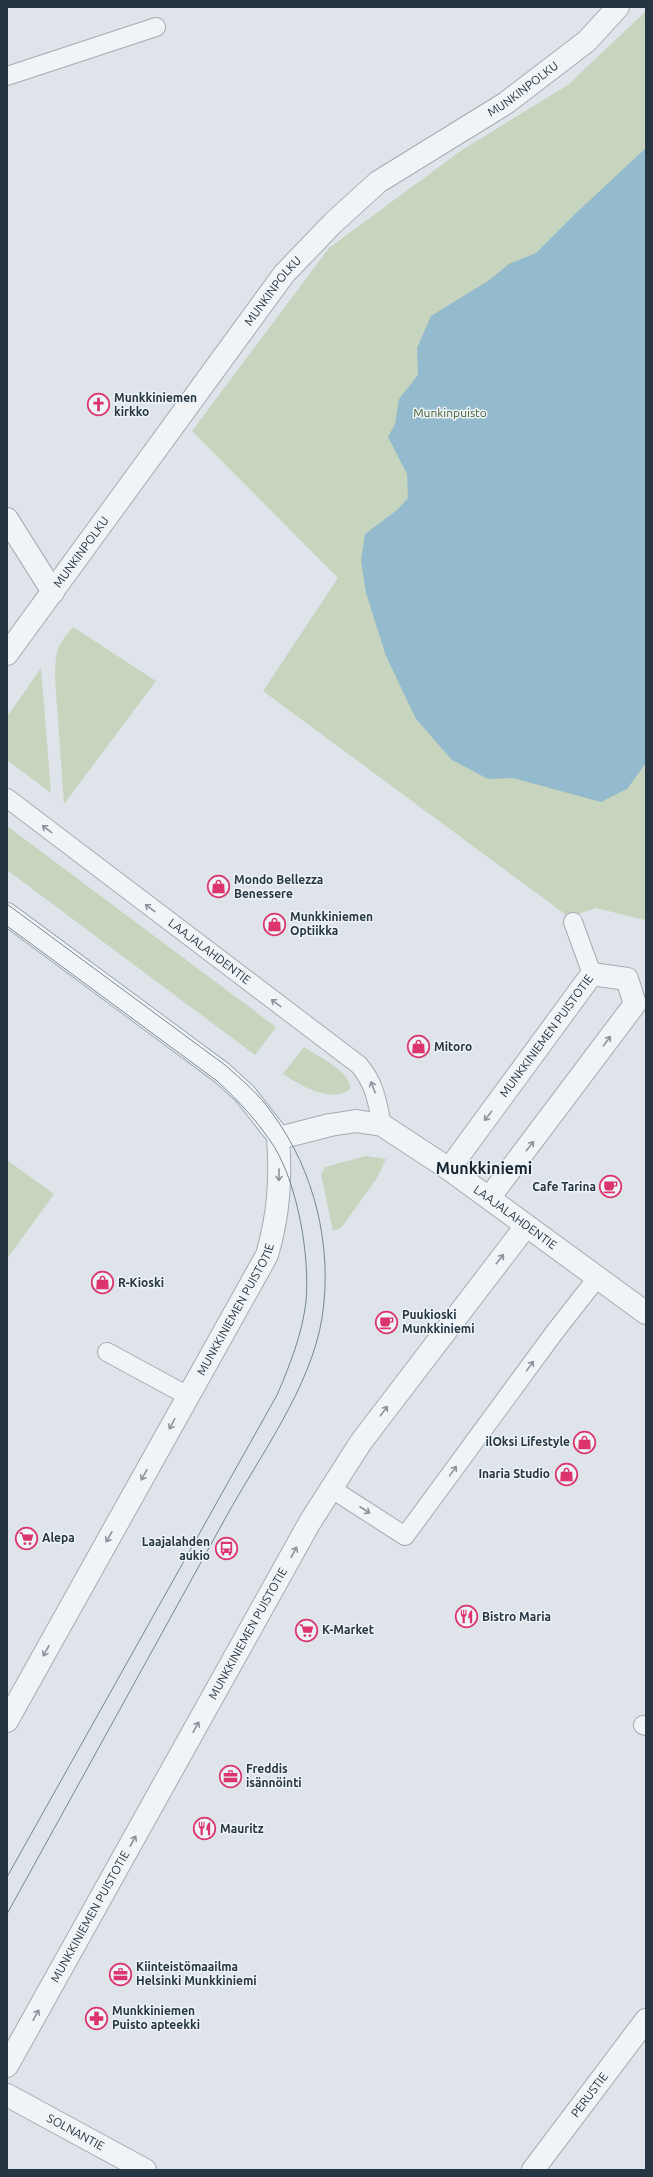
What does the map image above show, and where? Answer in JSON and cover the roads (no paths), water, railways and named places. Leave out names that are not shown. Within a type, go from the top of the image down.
[{"type":"street","name":"MUNKINPOLKU","points":[[7,654],[284,274],[317,240],[378,182],[506,103],[587,41],[618,7]]},
{"type":"street","points":[[7,519],[53,592]]},
{"type":"street","points":[[7,914],[222,1073],[245,1094],[278,1136]]},
{"type":"street","name":"MUNKKINIEMEN PUISTOTIE","points":[[449,1169],[592,974],[627,979],[635,1004],[489,1198]]},
{"type":"street","name":"LAAJALAHDENTIE","points":[[278,1136],[287,1136],[330,1125],[356,1121],[382,1125],[449,1169],[646,1313]]},
{"type":"street","name":"MUNKKINIEMEN PUISTOTIE","points":[[7,1721],[267,1255],[276,1226],[278,1206],[278,1136]]},
{"type":"street","name":"MUNKKINIEMEN PUISTOTIE","points":[[7,2066],[303,1536],[361,1442],[526,1226]]},
{"type":"street","name":"PERUSTIE","points":[[533,2170],[646,2020]]},
{"type":"street","name":"SOLNANTIE","points":[[7,2095],[144,2170]]},
{"type":"lane","points":[[7,76],[156,27]]},
{"type":"lane","name":"LAAJALAHDENTIE","points":[[7,798],[359,1065],[369,1077],[375,1091],[382,1125]]},
{"type":"lane","points":[[573,922],[592,974]]},
{"type":"lane","points":[[332,1490],[405,1536],[597,1278]]},
{"type":"lane","points":[[107,1352],[188,1396]]},
{"type":"water","points":[[646,148],[646,763],[627,789],[601,802],[513,778],[488,779],[452,760],[416,719],[386,656],[366,593],[361,561],[365,534],[397,510],[408,498],[407,474],[388,437],[395,424],[399,399],[418,375],[417,348],[431,316],[488,281],[509,264],[536,253],[575,214]]},
{"type":"tram line","points":[[7,904],[225,1065],[262,1100],[287,1136],[300,1160],[310,1185],[322,1237],[325,1264],[325,1291],[322,1318],[316,1344],[307,1370],[295,1395],[282,1421],[226,1517],[7,1914]]},
{"type":"tram line","points":[[7,926],[217,1081],[241,1104],[275,1148],[290,1182],[301,1222],[307,1284],[306,1302],[298,1338],[291,1361],[277,1395],[7,1877]]},
{"type":"place","name":"Munkkiniemen kirkko","points":[[99,405]]},
{"type":"place","name":"Mondo Bellezza Benessere","points":[[219,887]]},
{"type":"place","name":"Munkkiniemen Optiikka","points":[[274,924]]},
{"type":"place","name":"Mitoro","points":[[419,1047]]},
{"type":"place","name":"Cafe Tarina","points":[[611,1187]]},
{"type":"place","name":"R-Kioski","points":[[103,1283]]},
{"type":"place","name":"Puukioski Munkkiniemi","points":[[386,1322]]},
{"type":"place","name":"ilOksi Lifestyle","points":[[585,1442]]},
{"type":"place","name":"Inaria Studio","points":[[566,1474]]},
{"type":"place","name":"Alepa","points":[[27,1538]]},
{"type":"place","name":"Laajalahden aukio","points":[[226,1549]]},
{"type":"place","name":"Bistro Maria","points":[[467,1617]]},
{"type":"place","name":"K-Market","points":[[306,1630]]},
{"type":"place","name":"Freddis isännöinti","points":[[231,1776]]},
{"type":"place","name":"Mauritz","points":[[204,1829]]},
{"type":"place","name":"Kiinteistömaailma Helsinki Munkkiniemi","points":[[121,1974]]},
{"type":"place","name":"Munkkiniemen Puisto apteekki","points":[[96,2018]]},
{"type":"district","name":"Munkkiniemi","points":[[484,1168]]},
{"type":"park label","name":"Munkinpuisto","points":[[450,413]]}]
